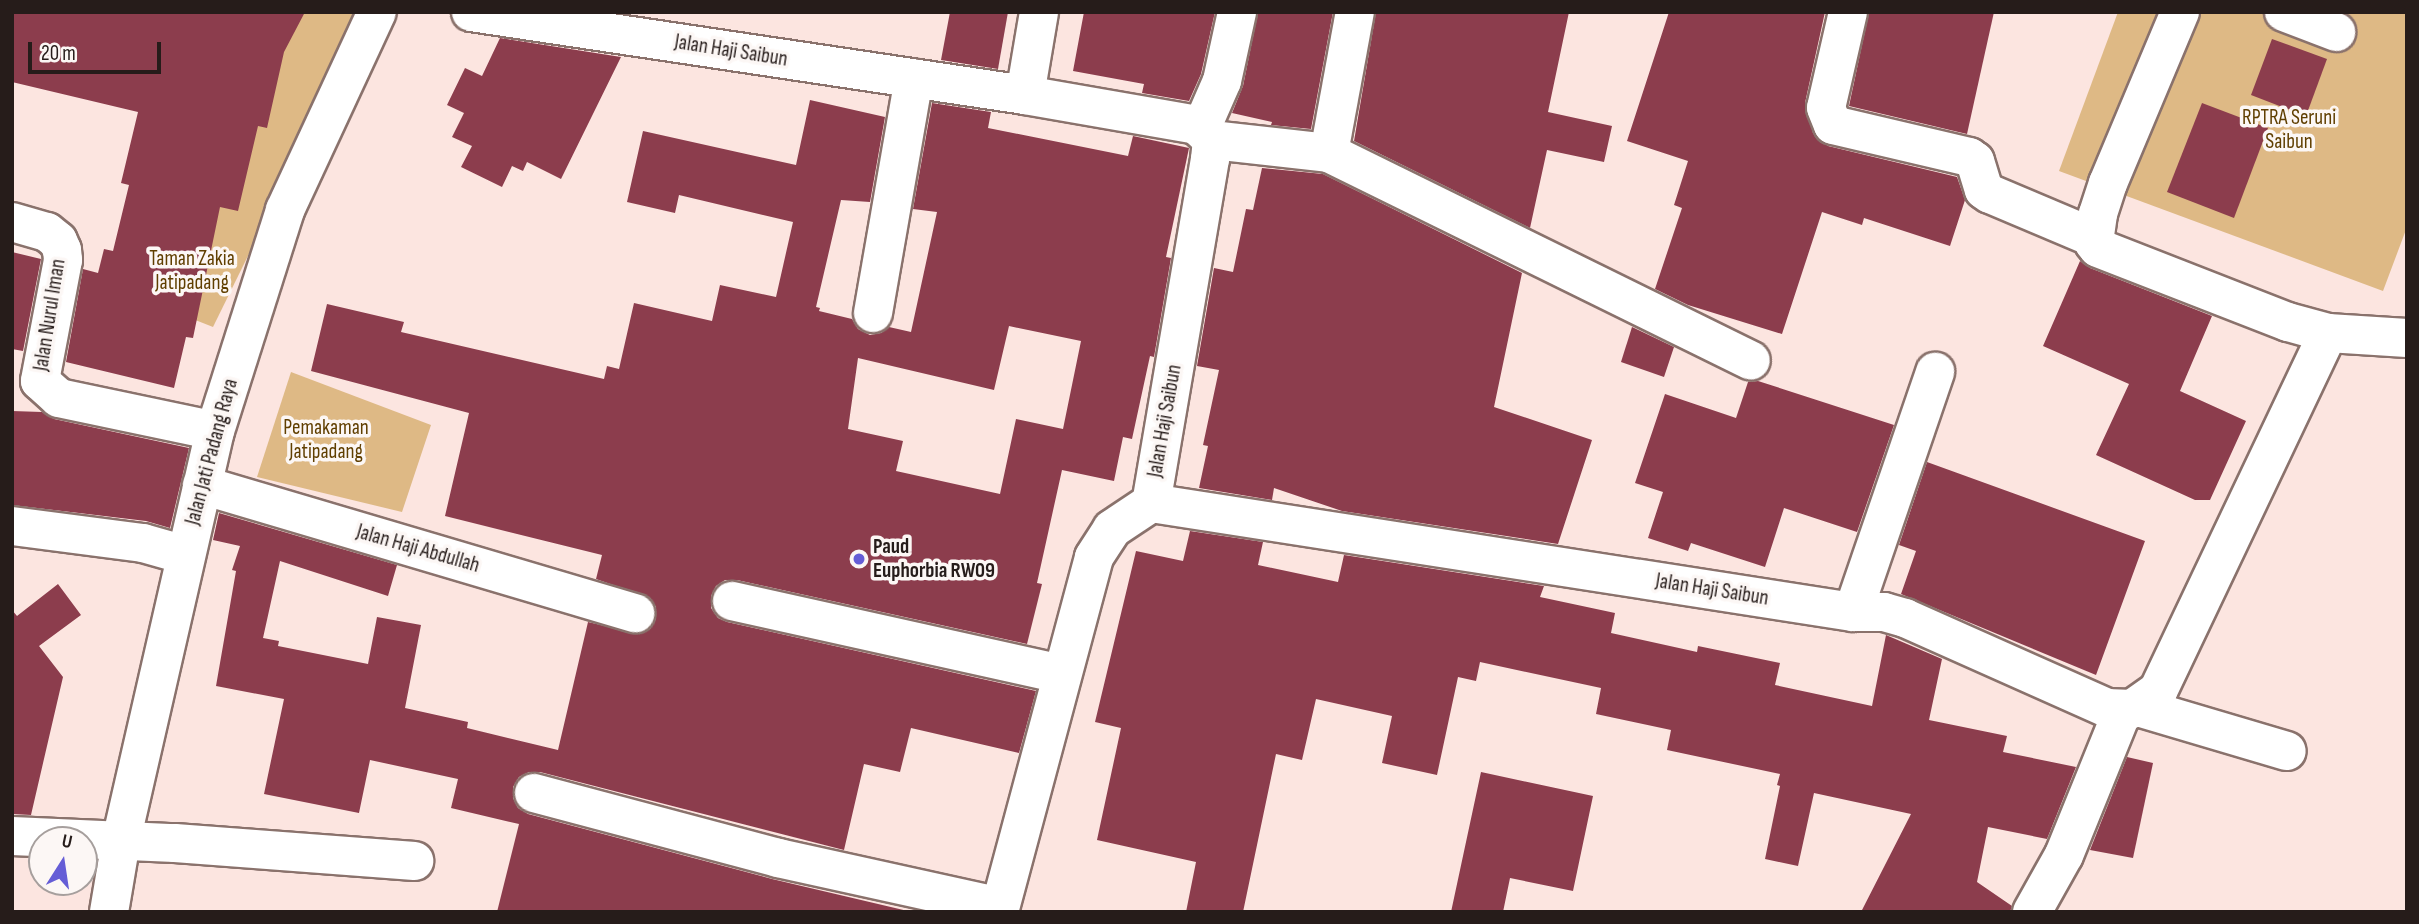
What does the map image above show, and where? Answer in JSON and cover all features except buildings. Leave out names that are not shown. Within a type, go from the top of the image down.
[{"type":"street","name":"Jalan Jati Padang Raya","points":[[109,912],[121,841],[215,430],[285,210],[377,12]]},
{"type":"street","name":"Jalan Haji Saibun","points":[[471,12],[1178,120],[1206,135],[1151,503],[1853,612],[1884,612],[1905,618],[2107,708],[2140,703],[2287,751]]},
{"type":"street","points":[[1025,95],[1039,12]]},
{"type":"street","points":[[1237,12],[1222,81],[1206,135],[1329,153],[1751,362]]},
{"type":"street","points":[[1329,153],[1355,12]]},
{"type":"street","points":[[1848,12],[1826,108],[1833,125],[1969,158],[1975,161],[1984,190],[1990,194],[2094,238]]},
{"type":"street","points":[[2180,12],[2108,183],[2094,238],[2098,248],[2288,323],[2328,333],[2407,338]]},
{"type":"street","points":[[2284,12],[2336,32]]},
{"type":"street","points":[[873,313],[914,79]]},
{"type":"street","name":"Jalan Nurul Iman","points":[[12,222],[47,232],[58,241],[63,260],[26,379],[60,398],[215,430]]},
{"type":"street","points":[[2032,912],[2064,855],[2328,333]]},
{"type":"street","points":[[1853,612],[1935,372]]},
{"type":"street","name":"Jalan Haji Abdullah","points":[[202,485],[635,612]]},
{"type":"street","points":[[534,793],[778,858],[1000,909],[1060,674],[1099,545],[1112,529],[1151,503]]},
{"type":"street","points":[[12,526],[142,543],[185,555]]},
{"type":"street","points":[[732,601],[1060,674]]},
{"type":"street","points":[[12,836],[414,861]]},
{"type":"green space","name":"Taman Zakia Jatipadang","points":[[276,12],[368,12],[213,327],[132,295]]},
{"type":"green space","name":"RPTRA Seruni Saibun","points":[[2118,12],[2407,12],[2407,227],[2383,291],[2059,171]]},
{"type":"green space","name":"Pemakaman Jatipadang","points":[[291,372],[431,425],[402,512],[257,477]]},
{"type":"place","name":"Paud Euphorbia RW09","points":[[859,559]]}]
